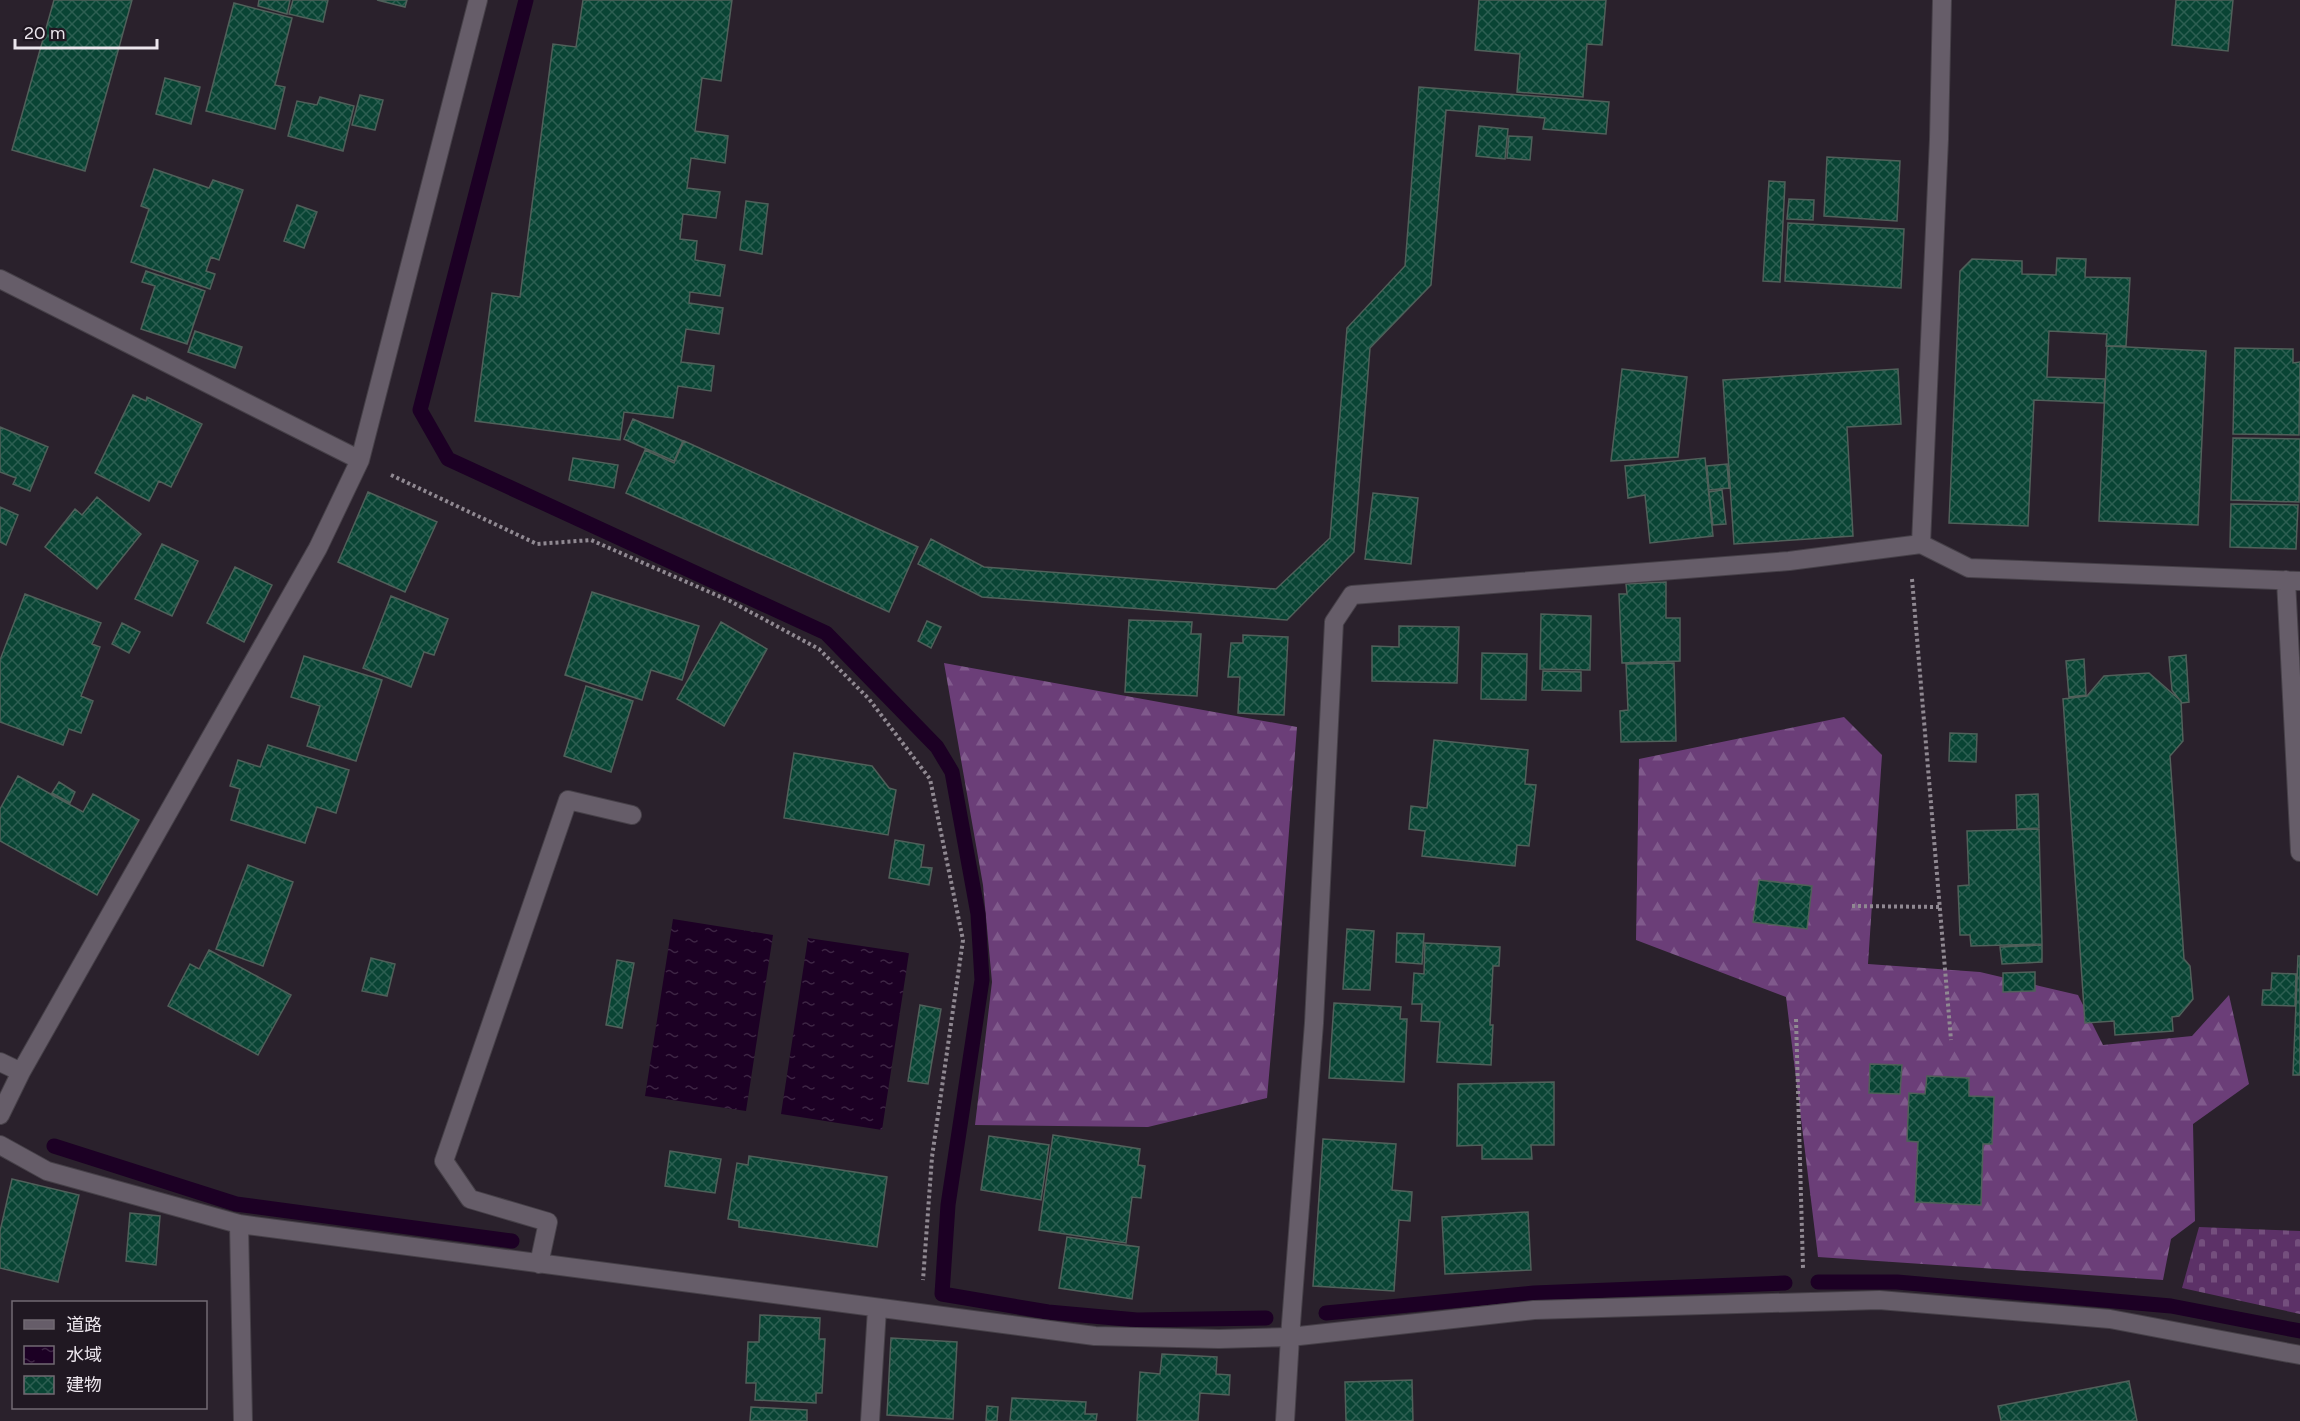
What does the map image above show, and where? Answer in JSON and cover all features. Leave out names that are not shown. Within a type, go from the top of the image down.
[{"type":"street","points":[[0,1115],[21,1072],[318,548],[360,460],[478,0]]},
{"type":"street","points":[[1915,545],[1938,151],[1942,0]]},
{"type":"street","points":[[0,279],[360,460]]},
{"type":"street","points":[[1286,1421],[1290,1337],[1314,1023],[1334,622],[1352,596],[1789,561],[1915,545],[1969,568],[2293,581],[2300,852]]},
{"type":"street","points":[[539,1264],[549,1222],[470,1199],[444,1161],[568,800],[632,815]]},
{"type":"street","points":[[0,1062],[21,1072]]},
{"type":"street","points":[[0,1145],[47,1171],[239,1224],[1095,1336],[1219,1340],[1290,1337],[1534,1310],[1879,1300],[2110,1319],[2300,1355]]},
{"type":"street","points":[[239,1224],[243,1421]]},
{"type":"street","points":[[870,1421],[877,1309]]},
{"type":"path","points":[[360,460],[537,544],[591,540],[730,601],[819,649],[869,699],[930,779],[963,940],[932,1157],[921,1314]]},
{"type":"path","points":[[1915,545],[1951,1041]]},
{"type":"path","points":[[1852,906],[1940,907]]},
{"type":"path","points":[[1796,1020],[1804,1303]]},
{"type":"green space","points":[[944,663],[1297,727],[1267,1098],[1148,1127],[975,1125],[992,982],[983,885]]},
{"type":"green space","points":[[1844,717],[1882,755],[1868,964],[1980,972],[2078,995],[2103,1045],[2192,1036],[2229,995],[2249,1084],[2193,1124],[2195,1221],[2171,1239],[2163,1280],[1818,1257],[1786,997],[1636,940],[1639,759]]},
{"type":"green space","points":[[2199,1227],[2300,1231],[2300,1314],[2182,1288]]},
{"type":"water","points":[[673,919],[773,935],[746,1111],[645,1096]]},
{"type":"water","points":[[808,938],[909,953],[882,1130],[781,1114]]},
{"type":"building","points":[[54,0],[132,0],[85,171],[12,150]]},
{"type":"building","points":[[259,0],[290,0],[287,14],[258,6]]},
{"type":"building","points":[[293,0],[328,0],[323,22],[289,14]]},
{"type":"building","points":[[377,0],[407,0],[405,7]]},
{"type":"building","points":[[583,0],[732,0],[721,81],[702,78],[695,131],[728,136],[725,163],[691,158],[687,188],[720,192],[716,218],[683,214],[680,239],[697,241],[695,260],[725,265],[720,296],[690,292],[689,303],[723,308],[719,334],[686,329],[681,362],[714,366],[711,391],[678,386],[673,418],[624,412],[620,440],[475,421],[492,293],[520,297],[553,44],[576,47]]},
{"type":"building","points":[[1479,0],[1606,0],[1602,45],[1587,44],[1583,97],[1517,92],[1520,54],[1475,50]]},
{"type":"building","points":[[2176,0],[2233,0],[2228,51],[2172,45]]},
{"type":"building","points":[[234,3],[292,18],[275,85],[285,87],[275,129],[206,111]]},
{"type":"building","points":[[165,78],[200,87],[191,124],[156,114]]},
{"type":"building","points":[[1419,87],[1609,102],[1606,134],[1543,129],[1545,118],[1446,110],[1431,285],[1370,348],[1354,552],[1287,620],[982,597],[918,564],[931,539],[984,567],[1276,589],[1330,538],[1347,328],[1405,266]]},
{"type":"building","points":[[360,95],[383,100],[375,130],[352,125]]},
{"type":"building","points":[[320,97],[354,106],[343,151],[288,136],[297,101],[317,105]]},
{"type":"building","points":[[1479,126],[1508,129],[1505,159],[1476,156]]},
{"type":"building","points":[[1509,136],[1532,137],[1530,160],[1507,158]]},
{"type":"building","points":[[1827,157],[1900,161],[1897,221],[1824,216]]},
{"type":"building","points":[[154,169],[209,188],[213,180],[243,190],[219,260],[211,257],[206,271],[215,274],[210,289],[131,262],[149,209],[141,206]]},
{"type":"building","points":[[1769,181],[1785,182],[1780,282],[1763,281]]},
{"type":"building","points":[[1789,199],[1814,200],[1813,220],[1787,219]]},
{"type":"building","points":[[746,201],[768,204],[762,254],[740,250]]},
{"type":"building","points":[[297,205],[317,212],[304,248],[284,241]]},
{"type":"building","points":[[1788,223],[1904,229],[1901,288],[1785,281]]},
{"type":"building","points":[[2057,258],[2086,259],[2085,277],[2130,278],[2126,346],[2106,346],[2107,334],[2049,331],[2047,377],[2105,379],[2104,403],[2034,400],[2028,526],[1949,523],[1960,271],[1972,259],[2022,261],[2022,274],[2056,275]]},
{"type":"building","points":[[146,271],[205,291],[187,344],[141,329],[155,286],[142,282]]},
{"type":"building","points":[[195,331],[242,347],[235,368],[188,352]]},
{"type":"building","points":[[2107,346],[2206,351],[2198,525],[2099,521]]},
{"type":"building","points":[[2235,348],[2293,349],[2293,363],[2300,362],[2299,435],[2233,434]]},
{"type":"building","points":[[1622,369],[1687,377],[1678,457],[1611,461]]},
{"type":"building","points":[[1898,369],[1901,424],[1847,427],[1853,536],[1734,544],[1723,380]]},
{"type":"building","points":[[133,395],[146,401],[147,397],[202,424],[171,487],[159,481],[149,501],[95,473]]},
{"type":"building","points":[[633,419],[683,441],[674,461],[624,439]]},
{"type":"building","points":[[0,427],[48,447],[30,491],[13,484],[16,478],[0,472]]},
{"type":"building","points":[[2233,438],[2300,439],[2299,502],[2231,500]]},
{"type":"building","points":[[684,441],[918,547],[889,612],[626,493],[645,450],[674,463]]},
{"type":"building","points":[[573,458],[618,465],[614,488],[569,480]]},
{"type":"building","points":[[1705,458],[1713,536],[1650,543],[1645,495],[1628,498],[1625,466]]},
{"type":"building","points":[[1727,464],[1729,488],[1709,490],[1707,466]]},
{"type":"building","points":[[1722,490],[1726,524],[1713,525],[1709,492]]},
{"type":"building","points":[[368,492],[437,522],[405,592],[338,562]]},
{"type":"building","points":[[1373,493],[1418,498],[1411,564],[1365,559]]},
{"type":"building","points":[[97,497],[141,534],[97,589],[45,547],[75,509],[82,515]]},
{"type":"building","points":[[2231,504],[2298,505],[2296,549],[2230,547]]},
{"type":"building","points":[[0,507],[18,515],[6,545],[0,542]]},
{"type":"building","points":[[162,544],[198,561],[172,616],[135,599]]},
{"type":"building","points":[[235,567],[272,585],[244,642],[207,623]]},
{"type":"building","points":[[1666,582],[1666,618],[1680,618],[1680,661],[1622,663],[1619,594],[1627,594],[1626,584]]},
{"type":"building","points":[[592,592],[699,626],[682,680],[651,670],[642,700],[565,675]]},
{"type":"building","points":[[25,594],[101,623],[92,644],[100,647],[81,696],[93,701],[81,733],[69,729],[63,745],[0,722],[0,660]]},
{"type":"building","points":[[391,596],[448,619],[434,655],[424,652],[411,687],[363,668]]},
{"type":"building","points":[[1541,614],[1591,616],[1590,670],[1540,669]]},
{"type":"building","points":[[1129,620],[1192,622],[1191,634],[1201,634],[1197,696],[1125,692]]},
{"type":"building","points":[[927,621],[941,627],[931,648],[918,641]]},
{"type":"building","points":[[721,622],[767,649],[724,726],[677,699]]},
{"type":"building","points":[[122,623],[140,632],[129,653],[112,644]]},
{"type":"building","points":[[1399,626],[1459,627],[1457,683],[1372,681],[1372,646],[1399,647]]},
{"type":"building","points":[[1243,635],[1288,637],[1284,715],[1238,713],[1240,677],[1228,677],[1231,643],[1243,643]]},
{"type":"building","points":[[1482,653],[1527,654],[1526,700],[1481,699]]},
{"type":"building","points":[[2186,655],[2189,702],[2182,703],[2172,690],[2169,657]]},
{"type":"building","points":[[304,656],[382,680],[356,761],[307,746],[320,706],[291,697]]},
{"type":"building","points":[[2084,659],[2086,695],[2069,697],[2066,661]]},
{"type":"building","points":[[1674,663],[1676,741],[1621,742],[1620,711],[1628,710],[1626,664]]},
{"type":"building","points":[[1543,671],[1581,672],[1581,691],[1542,690]]},
{"type":"building","points":[[2149,673],[2181,701],[2183,741],[2170,756],[2184,959],[2190,966],[2193,999],[2179,1016],[2172,1017],[2173,1031],[2115,1035],[2114,1021],[2085,1023],[2063,699],[2087,696],[2104,676]]},
{"type":"building","points":[[586,686],[633,701],[611,772],[564,756]]},
{"type":"building","points":[[1950,733],[1977,734],[1976,762],[1949,761]]},
{"type":"building","points":[[1434,740],[1528,750],[1525,784],[1536,785],[1529,846],[1517,845],[1515,866],[1422,856],[1425,831],[1409,829],[1411,806],[1427,808]]},
{"type":"building","points":[[268,745],[349,770],[336,813],[317,807],[305,843],[231,820],[240,789],[230,786],[238,760],[260,767]]},
{"type":"building","points":[[794,753],[872,766],[889,788],[896,790],[888,835],[784,818]]},
{"type":"building","points":[[18,776],[83,812],[93,794],[139,820],[97,895],[0,841],[0,809]]},
{"type":"building","points":[[59,782],[75,792],[70,803],[52,793]]},
{"type":"building","points":[[2038,794],[2039,828],[2017,829],[2016,795]]},
{"type":"building","points":[[2039,829],[2042,944],[1971,946],[1970,935],[1960,935],[1958,886],[1969,885],[1967,831]]},
{"type":"building","points":[[895,840],[924,845],[921,867],[932,868],[929,885],[889,878]]},
{"type":"building","points":[[248,865],[293,882],[263,966],[216,949]]},
{"type":"building","points":[[1759,880],[1812,886],[1807,929],[1753,922]]},
{"type":"building","points":[[1347,929],[1374,931],[1370,990],[1343,989]]},
{"type":"building","points":[[1397,933],[1424,934],[1422,964],[1396,962]]},
{"type":"building","points":[[1425,943],[1500,947],[1499,966],[1493,966],[1490,1025],[1493,1025],[1491,1065],[1437,1062],[1440,1022],[1421,1021],[1422,1004],[1412,1004],[1414,973],[1424,974]]},
{"type":"building","points":[[2042,945],[2042,962],[2002,964],[2000,947]]},
{"type":"building","points":[[209,950],[291,995],[258,1055],[168,1006],[190,964],[199,969]]},
{"type":"building","points":[[2298,956],[2300,956],[2300,1075],[2293,1075]]},
{"type":"building","points":[[371,958],[395,964],[387,996],[362,991]]},
{"type":"building","points":[[617,960],[634,963],[622,1028],[606,1025]]},
{"type":"building","points":[[2035,972],[2035,991],[2003,992],[2003,973]]},
{"type":"building","points":[[2272,973],[2296,974],[2295,1006],[2262,1005],[2263,990],[2271,990]]},
{"type":"building","points":[[1334,1003],[1401,1007],[1400,1019],[1407,1019],[1404,1082],[1329,1078]]},
{"type":"building","points":[[920,1005],[941,1009],[928,1084],[908,1081]]},
{"type":"building","points":[[1870,1064],[1902,1065],[1900,1094],[1869,1093]]},
{"type":"building","points":[[1927,1076],[1969,1078],[1969,1096],[1994,1097],[1992,1144],[1983,1144],[1981,1205],[1915,1202],[1918,1142],[1907,1141],[1909,1093],[1925,1094]]},
{"type":"building","points":[[1554,1082],[1554,1145],[1531,1145],[1532,1159],[1482,1159],[1482,1145],[1457,1146],[1458,1084]]},
{"type":"building","points":[[1053,1135],[1140,1149],[1138,1165],[1145,1166],[1141,1198],[1132,1197],[1126,1243],[1039,1230]]},
{"type":"building","points":[[989,1136],[1049,1145],[1041,1200],[981,1190]]},
{"type":"building","points":[[1323,1139],[1396,1144],[1392,1190],[1412,1192],[1410,1221],[1399,1220],[1394,1291],[1313,1286]]},
{"type":"building","points":[[670,1151],[721,1159],[715,1193],[665,1186]]},
{"type":"building","points":[[749,1156],[887,1177],[877,1247],[739,1227],[739,1221],[728,1219],[737,1163],[748,1165]]},
{"type":"building","points":[[12,1179],[79,1195],[58,1282],[0,1268],[0,1231]]},
{"type":"building","points":[[1528,1212],[1531,1270],[1445,1274],[1442,1217]]},
{"type":"building","points":[[130,1213],[160,1216],[156,1265],[126,1261]]},
{"type":"building","points":[[1067,1237],[1139,1247],[1132,1299],[1059,1288]]},
{"type":"building","points":[[760,1315],[820,1318],[819,1339],[825,1339],[822,1393],[816,1393],[816,1403],[755,1400],[756,1383],[746,1383],[748,1342],[759,1342]]},
{"type":"building","points":[[891,1338],[957,1342],[953,1419],[887,1415]]},
{"type":"building","points":[[1162,1354],[1217,1357],[1216,1374],[1230,1375],[1229,1395],[1200,1393],[1198,1421],[1137,1421],[1140,1372],[1160,1374]]},
{"type":"building","points":[[1412,1380],[1413,1421],[1346,1421],[1345,1382]]},
{"type":"building","points":[[2129,1381],[2137,1421],[2001,1421],[1998,1406]]},
{"type":"building","points":[[1012,1398],[1086,1402],[1085,1414],[1097,1414],[1096,1421],[1010,1421]]},
{"type":"building","points":[[987,1406],[998,1407],[997,1421],[986,1421]]},
{"type":"building","points":[[751,1407],[807,1410],[807,1421],[750,1421]]},
{"type":"waterway","points":[[526,0],[420,410],[448,459],[826,633],[937,747],[952,772],[978,914],[982,980],[948,1205],[942,1294],[1048,1312],[1137,1320],[1266,1318]]},
{"type":"waterway","points":[[54,1146],[236,1204],[512,1241]]},
{"type":"waterway","points":[[1818,1282],[1897,1282],[2171,1306],[2300,1331]]},
{"type":"waterway","points":[[1326,1313],[1534,1293],[1785,1283]]}]
